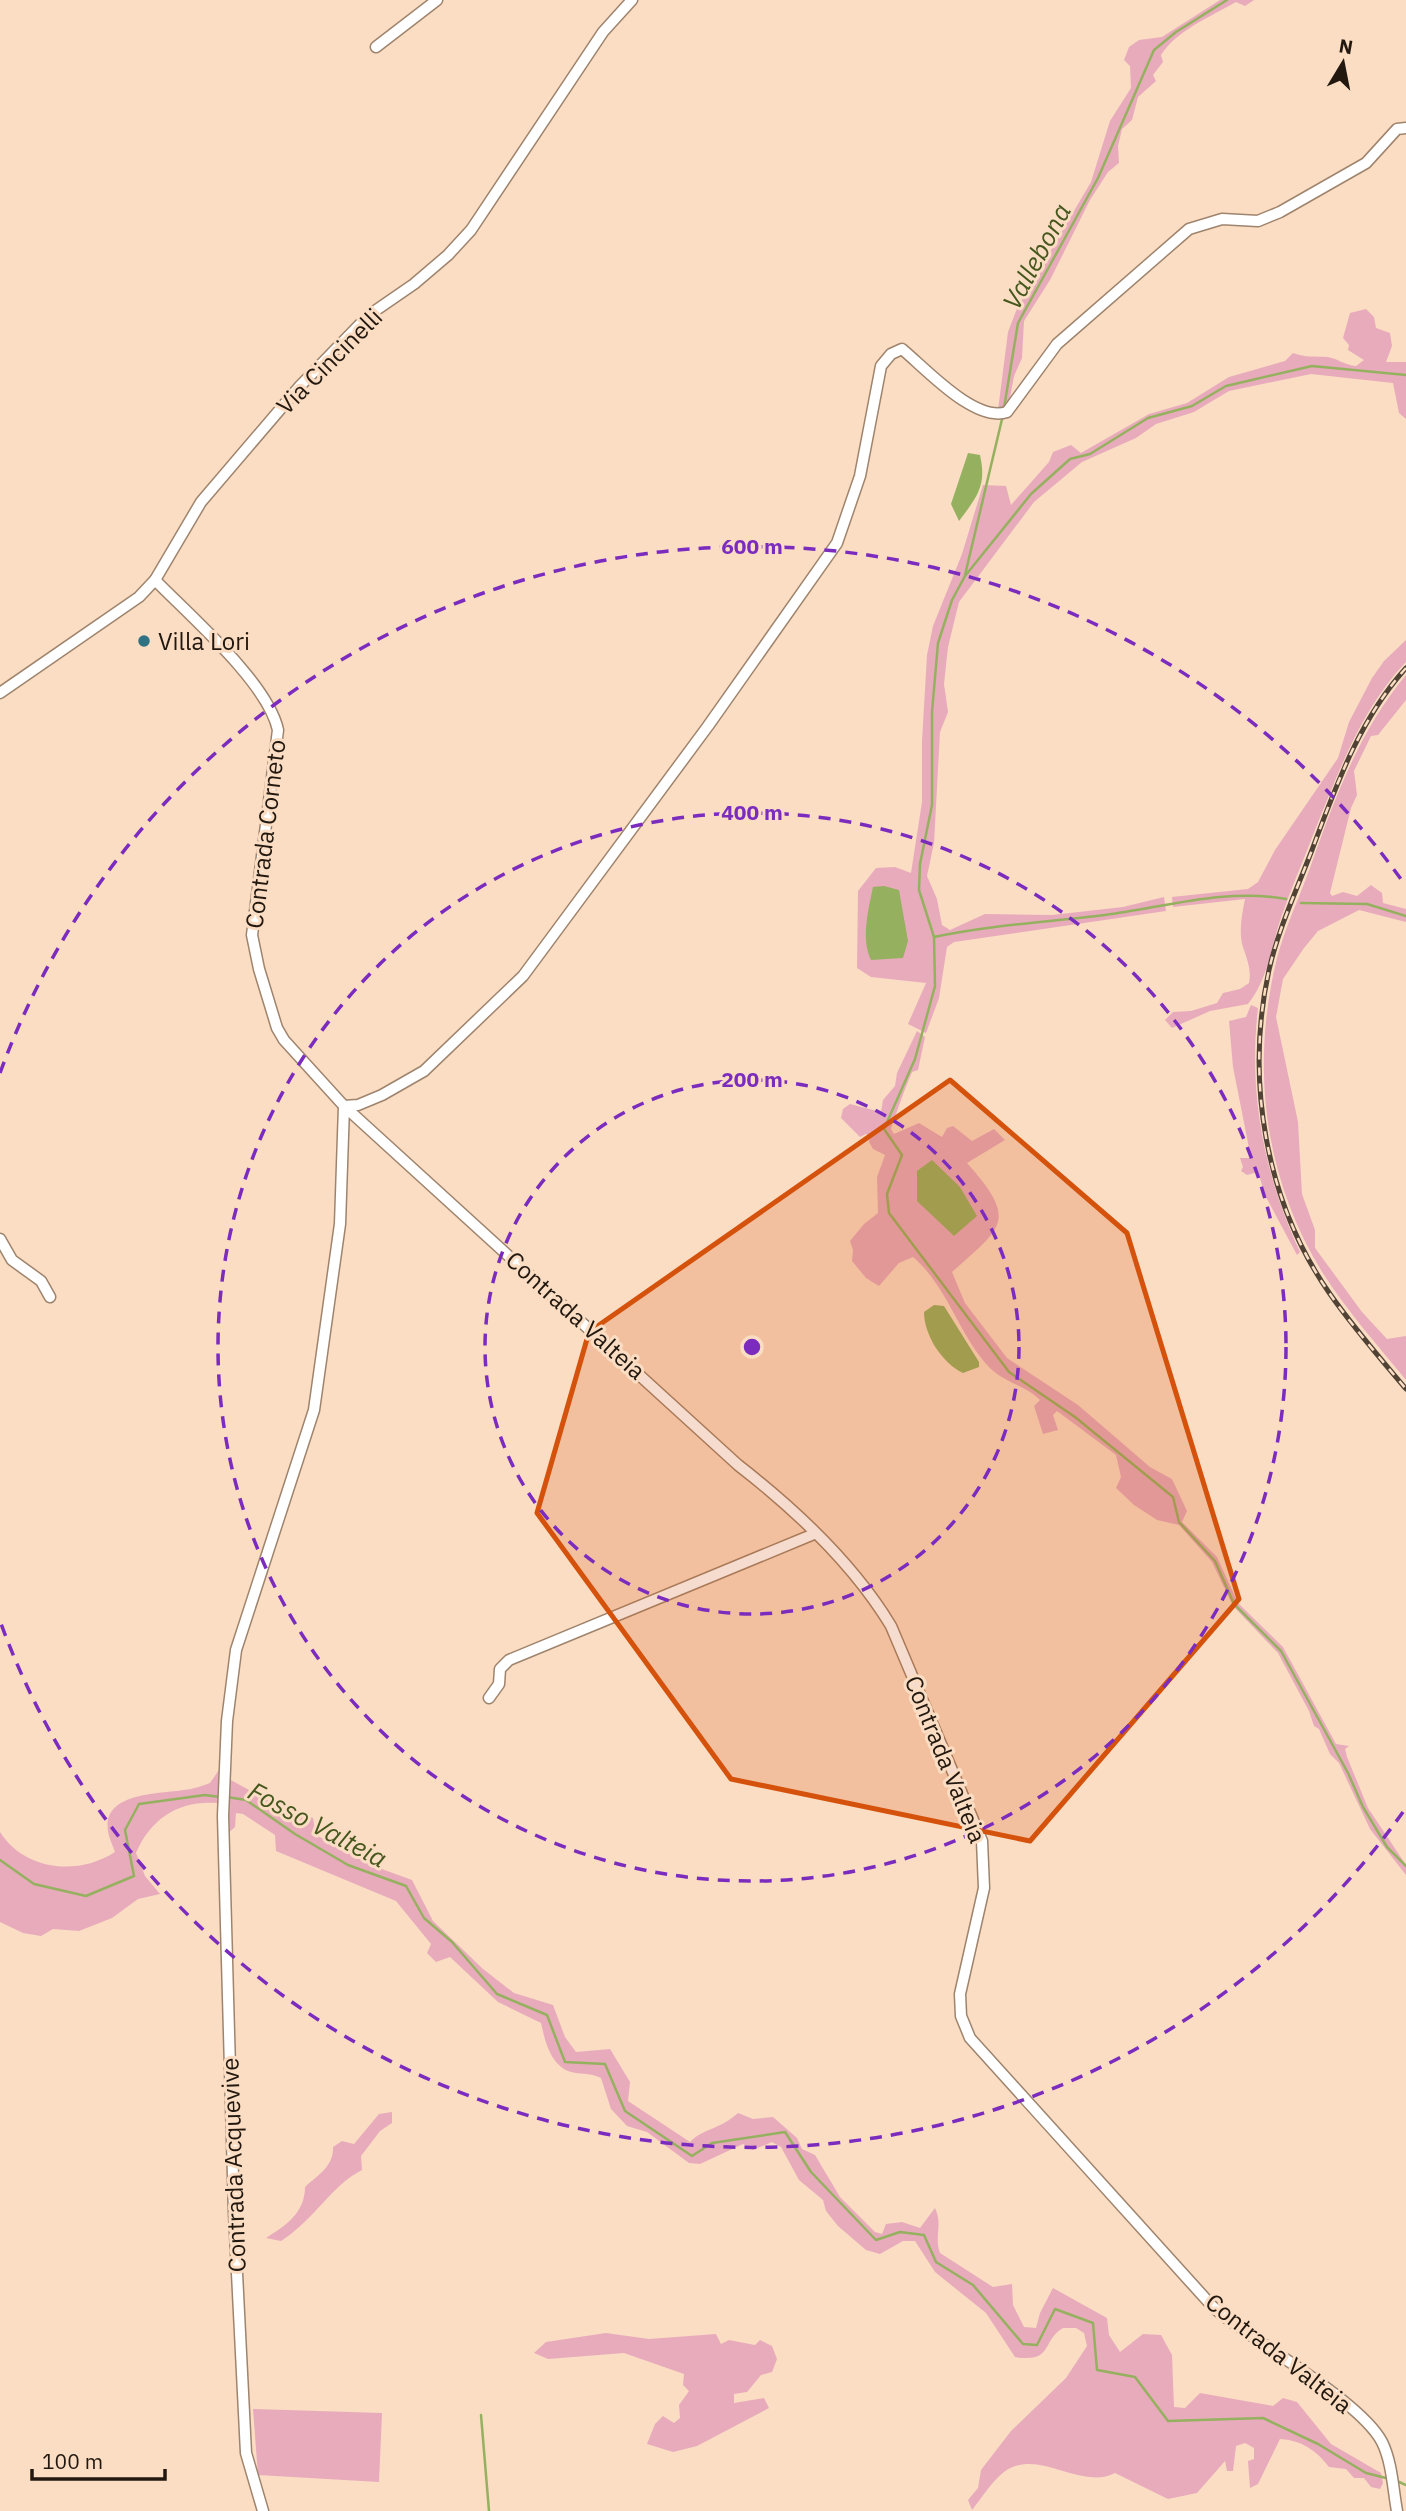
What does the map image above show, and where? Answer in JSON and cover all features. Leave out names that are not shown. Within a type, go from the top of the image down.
[{"type":"street","points":[[376,47],[438,0]]},
{"type":"street","name":"Via Cincinelli","points":[[0,693],[124,608],[155,580],[201,502],[300,386],[369,315],[431,270],[471,230],[603,32],[632,0]]},
{"type":"street","points":[[344,1106],[358,1105],[382,1095],[424,1071],[523,976],[708,726],[836,543],[860,476],[881,366],[891,354],[902,349],[966,403],[1002,413],[1073,329],[1189,229],[1222,219],[1258,221],[1280,212],[1366,163],[1397,129],[1406,128]]},
{"type":"street","name":"Contrada Corneto","points":[[155,580],[258,687],[274,712],[277,739],[252,935],[277,1028],[284,1040],[344,1106]]},
{"type":"street","name":"Contrada Valteia","points":[[344,1106],[738,1465],[770,1490],[853,1570],[891,1626],[982,1841],[984,1888],[960,1994],[961,2016],[970,2038],[1213,2306],[1235,2326],[1357,2413],[1376,2432],[1387,2455],[1397,2511]]},
{"type":"street","name":"Contrada Acquevive","points":[[263,2511],[251,2477],[244,2425],[223,1816],[225,1765],[236,1650],[314,1410],[340,1224],[344,1106]]},
{"type":"street","points":[[0,1239],[12,1260],[41,1280],[50,1297]]},
{"type":"street","points":[[489,1698],[499,1684],[500,1668],[509,1660],[814,1534]]},
{"type":"highlighted area","points":[[950,1080],[1127,1233],[1239,1599],[1030,1841],[731,1779],[537,1513],[589,1332]]},
{"type":"shaded area","points":[[1220,0],[1254,0],[1245,6],[1236,2],[1195,25],[1176,38],[1161,55],[1163,62],[1153,75],[1156,81],[1138,97],[1132,120],[1122,129],[1118,146],[1119,163],[1108,172],[1090,200],[1050,280],[1024,321],[1022,358],[1014,376],[1009,403],[998,410],[1008,332],[1018,306],[1091,182],[1110,121],[1131,88],[1130,66],[1124,60],[1129,47],[1139,40],[1162,37]]},
{"type":"shaded area","points":[[1366,309],[1374,317],[1376,328],[1390,333],[1392,346],[1386,362],[1406,362],[1406,419],[1399,413],[1393,383],[1311,374],[1229,391],[1194,412],[1156,424],[1136,438],[1082,462],[1034,502],[959,602],[948,647],[944,684],[948,712],[940,732],[934,843],[927,876],[937,899],[942,925],[950,930],[985,914],[1052,915],[1123,907],[1164,897],[1166,911],[954,942],[947,947],[939,998],[926,1033],[908,1024],[926,983],[871,977],[857,968],[858,891],[876,868],[895,867],[911,873],[922,802],[927,655],[933,626],[962,554],[983,485],[1006,486],[1011,505],[1049,462],[1053,452],[1071,445],[1081,453],[1149,414],[1187,403],[1229,377],[1285,361],[1293,353],[1328,357],[1356,366],[1364,360],[1348,350],[1349,345],[1343,338],[1350,313]]},
{"type":"shaded area","points":[[968,453],[980,455],[981,483],[975,498],[959,521],[951,504]]},
{"type":"shaded area","points":[[1406,640],[1406,662],[1390,680],[1364,720],[1333,785],[1286,904],[1265,972],[1255,994],[1248,1004],[1210,1011],[1172,1028],[1165,1020],[1173,1012],[1191,1011],[1217,1003],[1223,993],[1240,989],[1249,983],[1250,973],[1241,933],[1245,899],[1173,907],[1172,897],[1248,889],[1258,882],[1275,850],[1338,758],[1349,722],[1372,678],[1384,661]]},
{"type":"shaded area","points":[[1406,675],[1406,700],[1378,735],[1371,736],[1354,771],[1357,795],[1351,808],[1330,893],[1332,896],[1343,892],[1357,896],[1371,885],[1382,893],[1383,903],[1406,909],[1406,922],[1359,910],[1318,931],[1283,979],[1276,1017],[1298,1122],[1302,1194],[1315,1230],[1315,1248],[1362,1312],[1387,1339],[1406,1336],[1406,1380],[1343,1302],[1304,1239],[1276,1162],[1264,1081],[1269,999],[1284,936],[1349,767],[1375,719]]},
{"type":"shaded area","points":[[884,886],[899,890],[908,941],[903,958],[871,960],[866,943],[869,906],[873,887]]},
{"type":"shaded area","points":[[1251,1005],[1258,1008],[1255,1071],[1262,1133],[1277,1193],[1300,1252],[1297,1255],[1266,1197],[1258,1172],[1247,1175],[1241,1171],[1243,1167],[1240,1158],[1251,1158],[1233,1067],[1229,1021],[1246,1017]]},
{"type":"shaded area","points":[[917,1031],[925,1037],[918,1070],[912,1072],[904,1093],[891,1129],[894,1134],[919,1123],[942,1137],[947,1128],[953,1126],[972,1141],[994,1129],[1005,1140],[967,1163],[994,1198],[998,1222],[983,1244],[952,1272],[965,1303],[1007,1358],[1078,1405],[1150,1467],[1172,1479],[1187,1511],[1182,1522],[1217,1557],[1238,1603],[1283,1647],[1336,1744],[1349,1746],[1345,1749],[1347,1757],[1368,1808],[1406,1865],[1406,1875],[1370,1829],[1339,1763],[1330,1754],[1319,1729],[1314,1726],[1309,1711],[1278,1653],[1233,1606],[1212,1562],[1179,1525],[1157,1520],[1134,1505],[1116,1488],[1121,1477],[1116,1455],[1057,1411],[1053,1415],[1058,1430],[1043,1434],[1034,1406],[1040,1400],[990,1368],[970,1341],[935,1282],[913,1257],[899,1263],[879,1286],[866,1278],[852,1261],[850,1241],[864,1224],[878,1213],[877,1177],[885,1155],[873,1149],[869,1142],[870,1136],[866,1134],[860,1137],[841,1118],[843,1109],[850,1104],[881,1112],[883,1100],[895,1086],[897,1073]]},
{"type":"shaded area","points":[[932,1160],[960,1187],[977,1216],[954,1236],[917,1201],[917,1171]]},
{"type":"shaded area","points":[[934,1305],[944,1306],[979,1362],[979,1367],[963,1373],[941,1355],[931,1339],[925,1321],[924,1312]]},
{"type":"shaded area","points":[[219,1770],[218,1803],[191,1805],[168,1814],[150,1830],[136,1853],[145,1876],[160,1894],[138,1899],[112,1918],[79,1931],[53,1929],[41,1936],[23,1933],[0,1922],[0,1832],[23,1855],[38,1862],[69,1867],[100,1860],[115,1852],[109,1834],[109,1818],[114,1809],[123,1802],[147,1794],[187,1790],[210,1783]]},
{"type":"shaded area","points":[[227,1778],[284,1809],[313,1818],[316,1835],[379,1868],[412,1880],[433,1921],[483,1969],[514,1993],[553,2005],[565,2037],[576,2052],[610,2049],[630,2082],[628,2101],[690,2142],[738,2113],[753,2119],[773,2117],[797,2138],[802,2149],[815,2155],[840,2197],[875,2232],[882,2234],[886,2224],[902,2222],[920,2228],[935,2208],[940,2253],[993,2287],[1012,2284],[1013,2305],[1024,2327],[1036,2328],[1040,2313],[1053,2288],[1107,2318],[1109,2335],[1120,2352],[1143,2334],[1161,2335],[1172,2355],[1174,2407],[1185,2408],[1200,2393],[1273,2406],[1283,2398],[1297,2402],[1331,2444],[1381,2473],[1383,2483],[1380,2489],[1371,2487],[1364,2478],[1354,2478],[1346,2469],[1329,2467],[1313,2451],[1301,2444],[1280,2439],[1258,2484],[1250,2488],[1248,2461],[1254,2459],[1254,2448],[1245,2443],[1236,2446],[1233,2471],[1227,2471],[1225,2461],[1197,2493],[1168,2499],[1115,2473],[1088,2477],[1031,2464],[1004,2472],[972,2510],[968,2500],[978,2488],[981,2470],[1011,2431],[1066,2378],[1087,2346],[1084,2333],[1076,2328],[1063,2328],[1056,2333],[1042,2354],[1027,2358],[1015,2357],[986,2313],[935,2272],[915,2241],[903,2241],[880,2254],[866,2250],[838,2226],[826,2211],[823,2200],[799,2180],[781,2147],[772,2142],[753,2150],[743,2144],[700,2164],[689,2163],[647,2132],[627,2126],[611,2109],[601,2078],[568,2071],[562,2067],[549,2051],[541,2023],[498,2002],[450,1957],[436,1962],[427,1953],[431,1944],[396,1901],[276,1851],[275,1835],[243,1814],[236,1813],[235,1827],[227,1834]]},
{"type":"shaded area","points":[[392,2112],[392,2123],[380,2131],[361,2156],[362,2170],[341,2184],[303,2224],[281,2241],[266,2238],[288,2223],[298,2211],[305,2187],[328,2165],[333,2147],[342,2141],[354,2144],[379,2114]]},
{"type":"shaded area","points":[[606,2333],[649,2339],[716,2334],[721,2344],[729,2340],[755,2345],[760,2340],[772,2346],[777,2359],[772,2372],[761,2375],[747,2392],[734,2394],[734,2403],[764,2398],[769,2408],[697,2446],[673,2452],[647,2444],[655,2424],[663,2416],[674,2423],[680,2418],[679,2405],[689,2391],[683,2385],[684,2374],[624,2353],[548,2359],[534,2353],[546,2342]]},
{"type":"shaded area","points":[[253,2409],[382,2413],[379,2482],[258,2475]]},
{"type":"waterway","name":"Vallebona","points":[[1004,408],[1018,323],[1098,178],[1154,50],[1176,32],[1227,0]]},
{"type":"waterway","points":[[1406,375],[1312,366],[1226,386],[1192,406],[1148,418],[1090,454],[1070,459],[1031,494],[965,576],[952,600],[938,643],[932,712],[932,805],[920,864],[919,890],[934,937],[935,986],[915,1059],[884,1129],[902,1155],[887,1194],[889,1213],[1009,1372],[1075,1417],[1173,1497],[1179,1522],[1215,1561],[1234,1604],[1281,1651],[1348,1773],[1363,1807],[1387,1847],[1406,1866]]},
{"type":"waterway","name":"Vallebona","points":[[965,575],[1003,415]]},
{"type":"waterway","points":[[934,937],[1218,897],[1263,896],[1286,899]]},
{"type":"waterway","points":[[1301,903],[1367,904],[1406,916]]},
{"type":"waterway","name":"Fosso Valteia","points":[[0,1860],[34,1884],[86,1896],[134,1876],[125,1830],[139,1804],[205,1795],[220,1797]]},
{"type":"waterway","name":"Fosso Valteia","points":[[227,1797],[246,1800],[295,1834],[348,1865],[406,1886],[424,1918],[452,1942],[497,1994],[547,2015],[565,2062],[605,2064],[625,2111],[692,2156],[712,2143],[785,2132],[811,2172],[876,2240],[900,2232],[924,2235],[936,2262],[973,2285],[1023,2344],[1037,2345],[1055,2309],[1093,2323],[1097,2370],[1135,2377],[1168,2421],[1263,2418],[1318,2444],[1366,2473],[1390,2479]]},
{"type":"waterway","points":[[481,2415],[489,2511]]},
{"type":"waterway","name":"Fosso Valteia","points":[[1397,2481],[1406,2485]]},
{"type":"railway","points":[[1406,668],[1375,709],[1350,754],[1288,910],[1269,970],[1262,1011],[1259,1054],[1266,1138],[1290,1219],[1308,1258],[1330,1294],[1406,1389]]},
{"type":"place","name":"Villa Lori","points":[[144,641]]}]
